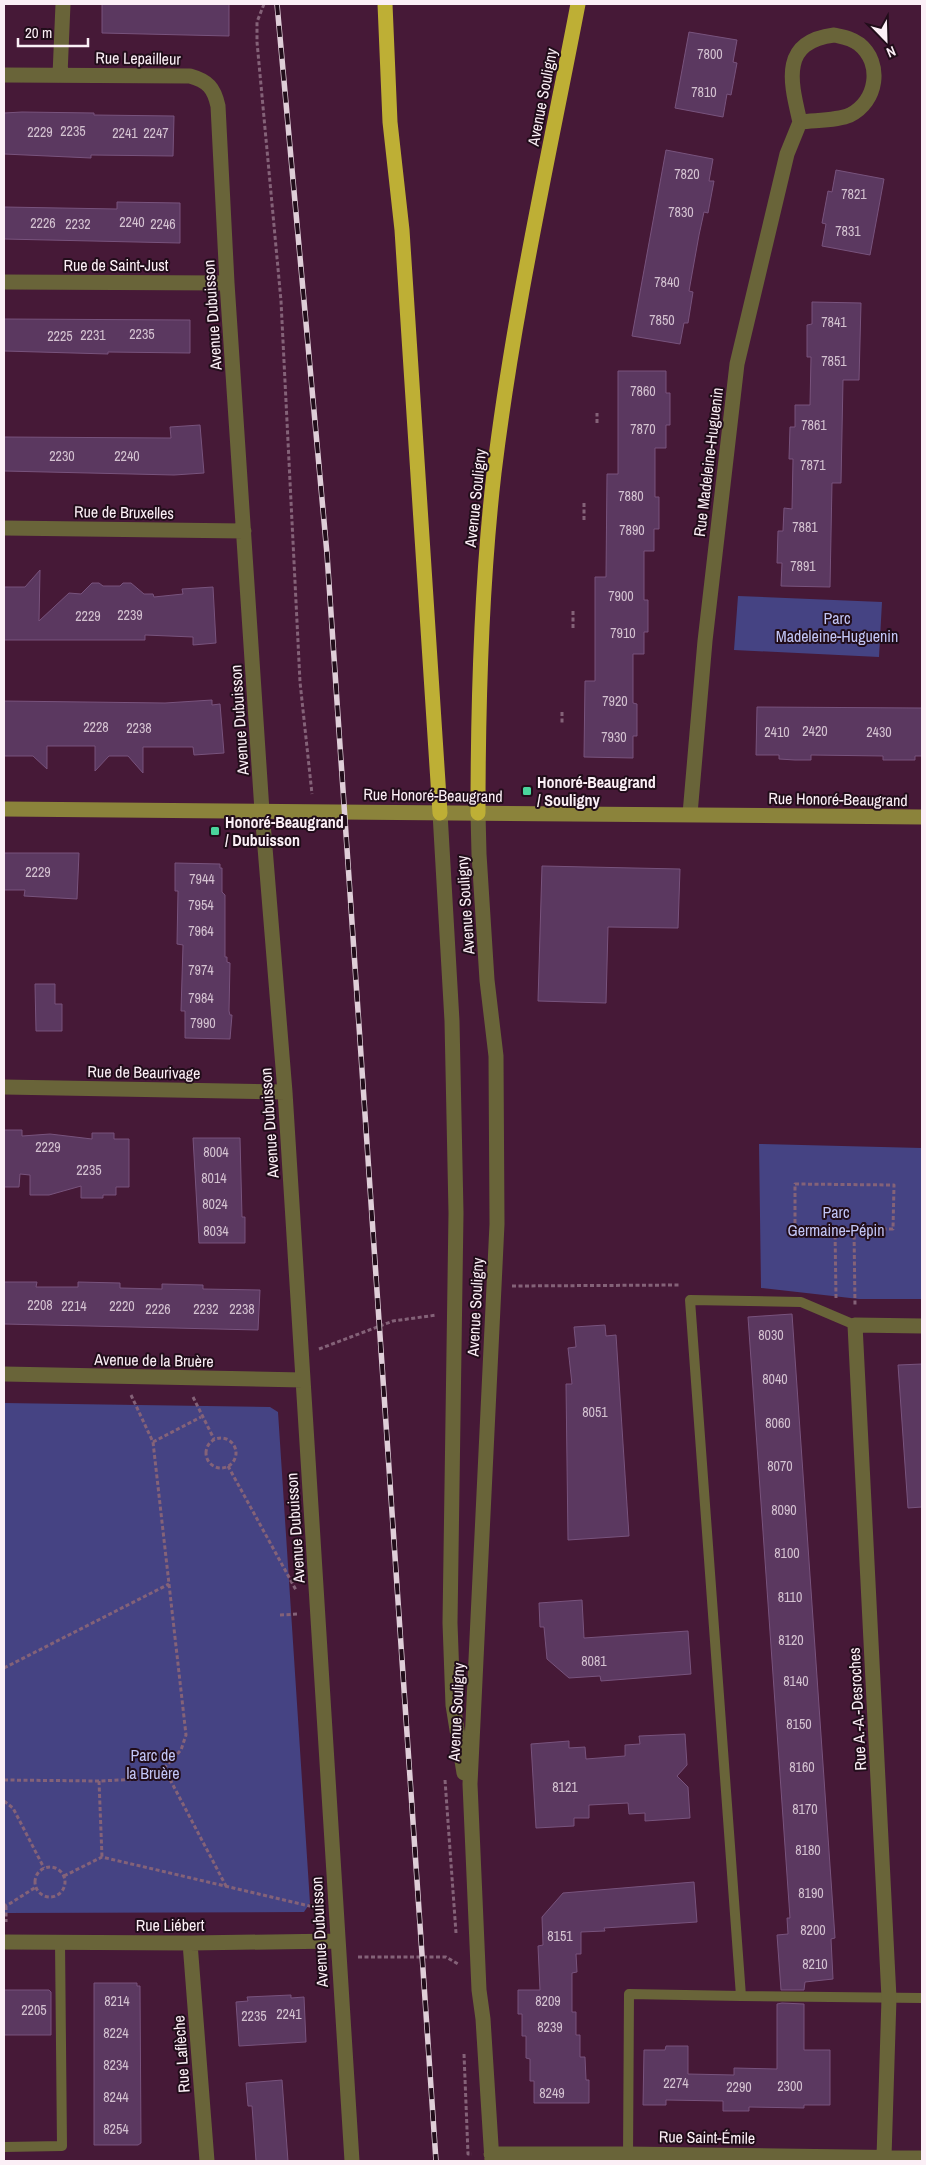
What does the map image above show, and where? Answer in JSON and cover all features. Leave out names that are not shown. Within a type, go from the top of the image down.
[{"type":"highway","name":"Avenue Souligny","points":[[384,4],[390,122],[402,230],[440,813]]},
{"type":"highway","name":"Avenue Souligny","points":[[478,813],[481,628],[494,473],[518,312],[578,4]]},
{"type":"main road","name":"Rue Honoré-Beaugrand","points":[[4,809],[922,817]]},
{"type":"street","points":[[60,75],[64,4]]},
{"type":"street","points":[[834,35],[846,37],[859,44],[868,55],[874,68],[874,83],[870,96],[861,108],[849,115],[800,122],[791,76],[793,64],[799,52],[809,43],[821,37],[834,35]]},
{"type":"street","name":"Rue Lepailleur","points":[[4,74],[190,76],[202,79],[210,85]]},
{"type":"street","name":"Avenue Dubuisson","points":[[210,85],[218,106],[227,283],[262,812],[285,1092],[352,2161]]},
{"type":"street","name":"Rue Madeleine-Huguenin","points":[[690,814],[705,641],[737,364],[787,154],[800,122]]},
{"type":"street","name":"Rue de Saint-Just","points":[[4,282],[227,283]]},
{"type":"street","name":"Rue de Bruxelles","points":[[4,528],[244,531]]},
{"type":"street","name":"Avenue Souligny","points":[[440,813],[452,1021],[456,1214],[450,1632],[452,1705],[470,1812]]},
{"type":"street","name":"Avenue Souligny","points":[[478,813],[478,854],[487,980],[496,1056],[498,1157],[497,1224],[470,1812],[479,1990],[483,2019],[491,2158]]},
{"type":"street","name":"Rue de Beaurivage","points":[[4,1087],[285,1092]]},
{"type":"street","points":[[855,1325],[922,1326]]},
{"type":"street","name":"Rue A.-A.-Desroches","points":[[855,1325],[889,1998],[884,2157]]},
{"type":"street","name":"Avenue de la Bruère","points":[[4,1374],[303,1380]]},
{"type":"street","name":"Rue Liébert","points":[[4,1942],[190,1943],[337,1941]]},
{"type":"street","name":"Rue Laflèche","points":[[190,1943],[207,2161]]},
{"type":"street","name":"Rue Saint-Émile","points":[[491,2158],[922,2158]]},
{"type":"lane","points":[[741,1996],[690,1300],[801,1302],[855,1325]]},
{"type":"lane","points":[[4,2147],[62,2146],[60,1942]]},
{"type":"lane","points":[[628,2157],[629,1994],[922,1998]]},
{"type":"path","points":[[264,4],[257,22],[257,42],[281,301],[300,682],[314,812]]},
{"type":"path","points":[[597,412],[597,423]]},
{"type":"path","points":[[584,503],[584,520]]},
{"type":"path","points":[[572,628],[573,609]]},
{"type":"path","points":[[562,712],[562,726]]},
{"type":"path","points":[[795,1184],[894,1185],[893,1229],[835,1229],[795,1229],[795,1184]]},
{"type":"path","points":[[835,1229],[836,1317]]},
{"type":"path","points":[[854,1229],[855,1325]]},
{"type":"path","points":[[510,1286],[691,1285],[690,1300]]},
{"type":"path","points":[[302,1355],[393,1322],[442,1314]]},
{"type":"path","points":[[4,1780],[99,1781],[142,1779],[164,1768],[181,1750],[186,1735],[153,1442],[123,1377]]},
{"type":"path","points":[[185,1378],[201,1416],[214,1439]]},
{"type":"path","points":[[153,1442],[201,1416]]},
{"type":"path","points":[[223,1438],[234,1446],[236,1450],[234,1460],[228,1466],[217,1468],[209,1462],[206,1452],[214,1439],[223,1438]]},
{"type":"path","points":[[228,1466],[299,1596]]},
{"type":"path","points":[[4,1668],[169,1584]]},
{"type":"path","points":[[280,1615],[309,1613],[319,1631]]},
{"type":"path","points":[[164,1768],[226,1886]]},
{"type":"path","points":[[99,1781],[102,1857]]},
{"type":"path","points":[[4,1801],[14,1808],[44,1868]]},
{"type":"path","points":[[64,1876],[102,1857],[336,1912]]},
{"type":"path","points":[[44,1868],[56,1868],[64,1876],[65,1885],[57,1896],[43,1896],[36,1887],[36,1878],[44,1868]]},
{"type":"path","points":[[4,1904],[6,1906],[36,1887]]},
{"type":"path","points":[[354,1958],[446,1957],[454,1960],[461,1968]]},
{"type":"green space","name":"Parc Madeleine-Huguenin","points":[[738,596],[882,602],[879,657],[734,650]]},
{"type":"green space","name":"Parc Germaine-Pépin","points":[[759,1144],[922,1148],[922,1299],[859,1299],[761,1288]]},
{"type":"green space","name":"Parc de la Bruère","points":[[4,1403],[270,1407],[278,1412],[310,1903],[304,1912],[4,1913]]},
{"type":"building","points":[[102,4],[229,4],[229,36],[102,33]]},
{"type":"building","points":[[689,32],[737,40],[733,62],[737,63],[731,95],[727,94],[723,117],[675,108]]},
{"type":"building","points":[[4,113],[174,116],[173,156],[91,155],[91,158],[4,154]]},
{"type":"building","points":[[666,150],[713,159],[709,181],[714,181],[708,213],[704,212],[699,235],[689,291],[693,292],[688,323],[684,323],[680,344],[632,336]]},
{"type":"building","points":[[836,170],[884,179],[870,255],[822,246],[826,224],[822,223],[828,191],[832,192]]},
{"type":"building","points":[[117,202],[180,203],[180,243],[4,239],[4,207],[117,209]]},
{"type":"building","points":[[812,302],[861,303],[859,380],[843,380],[841,483],[832,483],[830,587],[781,586],[782,563],[777,563],[778,531],[783,531],[784,508],[792,509],[793,459],[789,459],[790,427],[795,427],[795,405],[810,405],[811,357],[807,357],[807,325],[812,324]]},
{"type":"building","points":[[4,319],[190,320],[190,353],[108,352],[108,354],[4,351]]},
{"type":"building","points":[[618,371],[666,371],[666,393],[670,393],[670,425],[666,425],[666,448],[655,448],[655,497],[659,497],[659,529],[654,529],[654,551],[644,551],[644,600],[648,600],[648,632],[644,632],[644,654],[633,654],[633,703],[637,704],[637,736],[633,736],[633,758],[584,757],[585,681],[595,681],[595,577],[606,577],[607,474],[618,474]]},
{"type":"building","points":[[200,425],[204,473],[174,475],[4,471],[4,437],[171,438],[170,427]]},
{"type":"building","points":[[40,570],[39,621],[69,593],[81,594],[92,583],[99,583],[103,586],[120,586],[123,583],[131,583],[144,594],[153,594],[154,597],[183,594],[182,589],[213,587],[216,643],[193,645],[193,637],[145,635],[145,640],[4,640],[4,587],[25,587]]},
{"type":"building","points":[[212,700],[212,705],[220,704],[224,753],[194,755],[193,747],[143,747],[143,773],[128,756],[109,756],[95,771],[95,746],[47,746],[47,769],[33,756],[4,756],[4,701],[165,703]]},
{"type":"building","points":[[757,707],[922,708],[922,756],[915,756],[915,760],[883,760],[883,756],[811,755],[811,760],[795,760],[779,759],[779,755],[756,755]]},
{"type":"building","points":[[4,853],[79,853],[77,899],[24,896],[25,890],[4,890]]},
{"type":"building","points":[[175,863],[220,864],[220,868],[222,868],[222,892],[225,895],[225,957],[227,957],[227,962],[230,963],[229,1011],[230,1015],[232,1015],[230,1039],[185,1038],[185,1011],[181,1011],[183,945],[177,944],[178,891],[175,891]]},
{"type":"building","points":[[542,866],[680,869],[678,928],[608,927],[606,1003],[538,1001]]},
{"type":"building","points":[[35,984],[55,984],[55,1004],[62,1004],[62,1031],[36,1031]]},
{"type":"building","points":[[4,1130],[22,1130],[22,1136],[50,1134],[92,1139],[92,1133],[114,1133],[114,1139],[129,1139],[129,1187],[116,1187],[116,1195],[103,1195],[103,1198],[81,1198],[81,1186],[49,1195],[30,1195],[30,1175],[20,1174],[19,1187],[4,1187]]},
{"type":"building","points":[[193,1138],[240,1138],[242,1217],[245,1217],[245,1243],[199,1243]]},
{"type":"building","points":[[4,1282],[37,1282],[36,1287],[78,1287],[78,1282],[120,1283],[120,1288],[162,1289],[162,1284],[203,1285],[203,1289],[260,1290],[258,1330],[4,1324]]},
{"type":"building","points":[[792,1314],[835,1938],[831,1939],[833,1979],[805,1982],[804,1990],[781,1990],[777,1935],[788,1934],[787,1918],[790,1918],[748,1317]]},
{"type":"building","points":[[605,1325],[606,1336],[616,1335],[629,1536],[568,1540],[566,1384],[572,1384],[568,1348],[576,1347],[574,1327]]},
{"type":"building","points":[[922,1364],[922,1507],[908,1508],[898,1365]]},
{"type":"building","points":[[582,1600],[584,1638],[688,1631],[691,1674],[601,1681],[600,1676],[569,1678],[547,1659],[544,1627],[540,1627],[539,1603]]},
{"type":"building","points":[[685,1734],[687,1765],[677,1776],[688,1787],[690,1818],[645,1821],[645,1813],[629,1814],[628,1803],[589,1805],[589,1818],[574,1818],[574,1826],[536,1828],[531,1744],[569,1741],[569,1748],[585,1747],[586,1759],[625,1756],[625,1745],[640,1744],[639,1736]]},
{"type":"building","points":[[694,1882],[697,1922],[604,1928],[605,1931],[581,1932],[581,1954],[576,1954],[577,1972],[572,1973],[572,2012],[576,2012],[576,2035],[580,2035],[580,2057],[585,2057],[586,2080],[589,2080],[589,2103],[534,2103],[534,2081],[530,2081],[530,2059],[526,2058],[526,2036],[522,2036],[522,2014],[518,2014],[518,1990],[540,1990],[538,1946],[543,1945],[542,1917],[563,1893]]},
{"type":"building","points":[[94,1983],[137,1983],[137,1986],[140,1986],[141,2143],[138,2145],[94,2145]]},
{"type":"building","points":[[4,1990],[49,1990],[51,1992],[51,2035],[4,2035]]},
{"type":"building","points":[[291,1995],[291,1998],[304,1997],[306,2042],[239,2046],[236,2002],[248,2001],[247,1997]]},
{"type":"building","points":[[777,2004],[804,2004],[804,2050],[830,2050],[830,2105],[804,2105],[804,2108],[749,2107],[749,2111],[723,2111],[723,2101],[666,2100],[666,2105],[643,2105],[644,2050],[665,2050],[666,2046],[688,2046],[688,2074],[734,2075],[734,2068],[777,2069]]},
{"type":"building","points":[[282,2080],[288,2161],[256,2161],[252,2106],[248,2106],[246,2083]]},
{"type":"railway","points":[[277,4],[327,554],[436,2161]]},
{"type":"place","name":"Honoré-Beaugrand / Souligny","points":[[527,791]]},
{"type":"place","name":"Honoré-Beaugrand / Dubuisson","points":[[215,831]]}]
